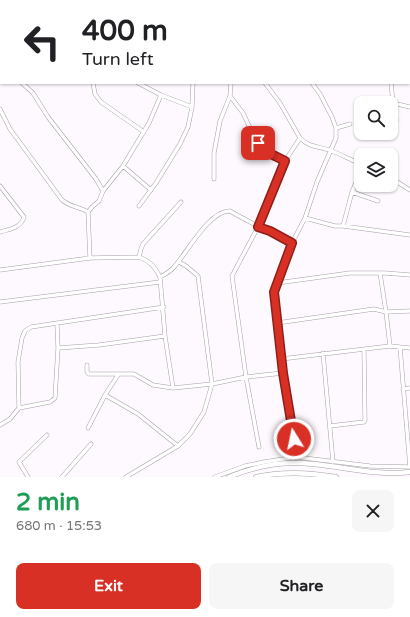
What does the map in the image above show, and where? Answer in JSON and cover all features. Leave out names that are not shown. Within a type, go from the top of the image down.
[{"type":"main road","points":[[229,477],[252,469],[297,463],[373,472],[410,472]]},
{"type":"main road","points":[[256,477],[293,472],[336,477]]},
{"type":"street","points":[[23,84],[33,93],[48,117],[96,178],[103,191]]},
{"type":"street","points":[[93,84],[95,94],[101,102],[144,132]]},
{"type":"street","points":[[139,206],[180,144],[188,127],[192,107],[192,84]]},
{"type":"street","points":[[214,179],[214,153],[220,121],[230,96],[231,84]]},
{"type":"street","points":[[266,84],[280,103],[300,138],[308,145],[331,151],[354,161]]},
{"type":"street","points":[[296,458],[281,359],[274,292],[292,243],[305,218],[317,182],[336,138],[336,128],[320,94],[313,84]]},
{"type":"street","points":[[391,84],[392,96]]},
{"type":"street","points":[[147,85],[162,95],[192,107]]},
{"type":"street","points":[[90,258],[88,212],[99,201],[103,191],[123,166],[149,123],[162,95]]},
{"type":"street","points":[[230,96],[245,118],[255,139],[266,150],[285,161]]},
{"type":"street","points":[[398,104],[410,107]]},
{"type":"street","points":[[0,109],[10,130],[62,200],[71,206],[82,208],[88,212]]},
{"type":"street","points":[[336,128],[350,124]]},
{"type":"street","points":[[259,447],[246,377],[232,276],[258,227],[285,161],[300,138]]},
{"type":"street","points":[[123,166],[151,190]]},
{"type":"street","points":[[398,182],[410,190]]},
{"type":"street","points":[[0,186],[24,217],[22,223],[17,227],[0,232]]},
{"type":"street","points":[[343,226],[354,187]]},
{"type":"street","points":[[352,192],[378,201]]},
{"type":"street","points":[[139,257],[143,244],[181,202]]},
{"type":"street","points":[[160,277],[169,272],[179,262],[198,235],[214,218],[224,212],[230,211],[258,227],[270,231],[292,243]]},
{"type":"street","points":[[305,218],[335,226],[410,235]]},
{"type":"street","points":[[0,270],[90,258],[139,257],[152,264],[160,277],[164,307],[165,336],[173,388]]},
{"type":"street","points":[[126,477],[178,446],[190,434],[204,413],[212,384],[198,276],[179,262]]},
{"type":"street","points":[[277,283],[350,273],[410,275]]},
{"type":"street","points":[[380,273],[390,346]]},
{"type":"street","points":[[0,302],[160,282]]},
{"type":"street","points":[[20,408],[18,362],[23,334],[26,329],[164,307]]},
{"type":"street","points":[[277,323],[374,309],[386,312],[410,312]]},
{"type":"street","points":[[0,425],[10,420],[20,408],[45,404],[55,399],[58,348],[57,324]]},
{"type":"street","points":[[58,348],[99,345],[165,336]]},
{"type":"street","points":[[281,359],[390,346],[410,348]]},
{"type":"street","points":[[215,477],[245,466],[296,458],[370,466],[410,467],[400,347]]},
{"type":"street","points":[[330,426],[364,422],[365,420],[364,350]]},
{"type":"street","points":[[323,353],[333,462]]},
{"type":"street","points":[[87,366],[87,372],[89,374],[134,374],[153,385],[173,388],[212,384],[246,377],[283,373]]},
{"type":"street","points":[[88,428],[105,395],[118,375]]},
{"type":"street","points":[[403,389],[410,388]]},
{"type":"street","points":[[105,395],[138,414],[178,446]]},
{"type":"street","points":[[28,477],[19,462],[46,435]]},
{"type":"street","points":[[62,477],[91,444]]},
{"type":"route","points":[[258,143],[271,154],[285,161],[258,227],[270,231],[292,243],[274,292],[283,373],[294,439]]}]
